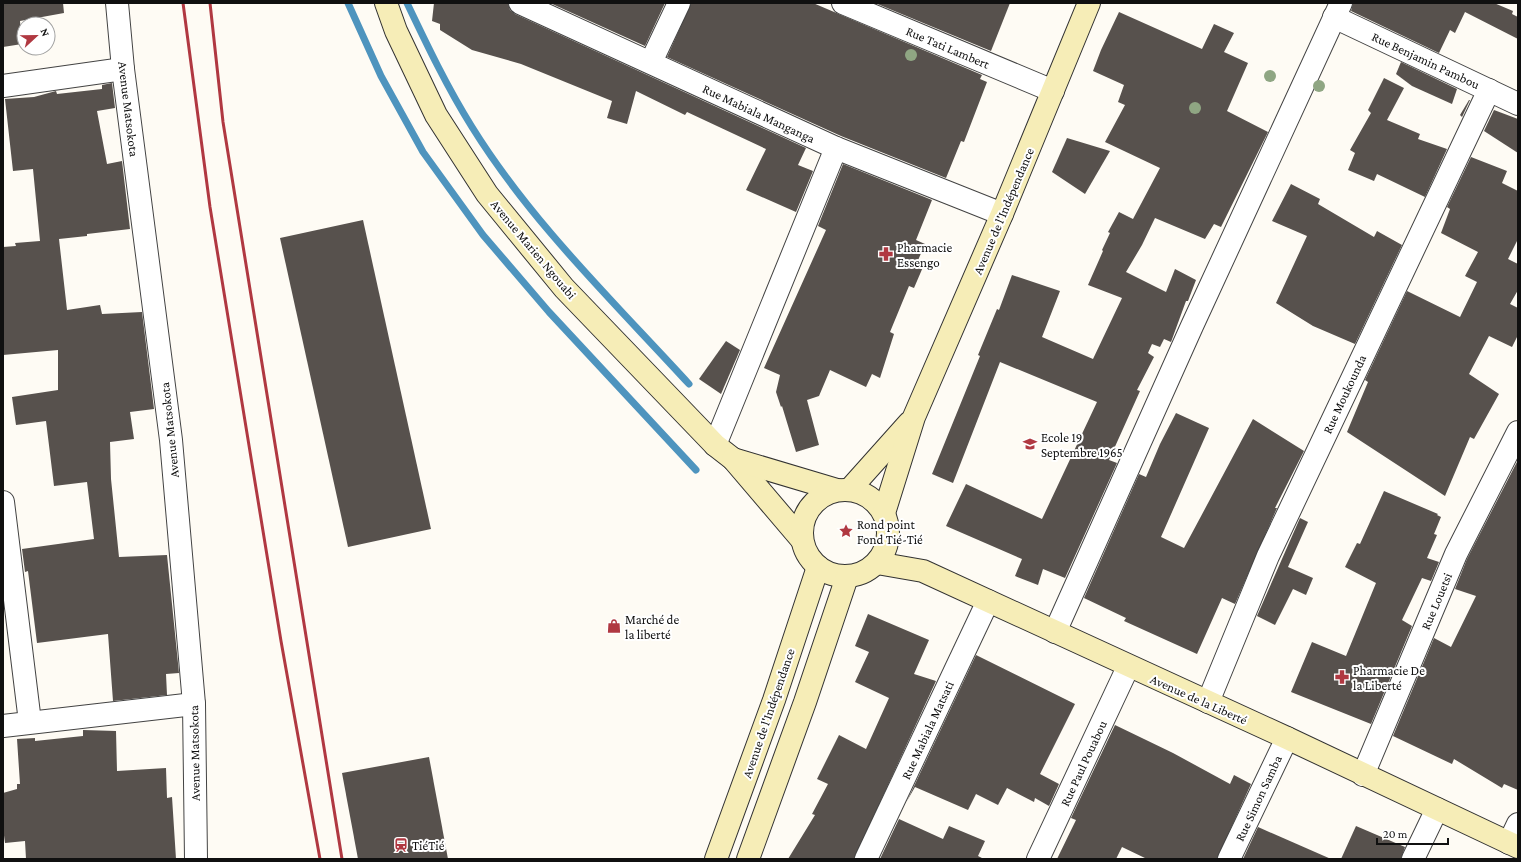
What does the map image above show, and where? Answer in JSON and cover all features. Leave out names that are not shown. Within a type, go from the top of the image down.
[{"type":"street","name":"Avenue Matsokota","points":[[117,3],[171,440],[194,704],[196,859]]},
{"type":"street","name":"Avenue Marien Ngouabi","points":[[386,3],[396,31],[436,115],[487,194],[564,288],[715,445],[733,459],[802,540]]},
{"type":"street","name":"Rue Mabiala Manganga","points":[[521,3],[836,148],[1002,214]]},
{"type":"street","points":[[651,62],[679,3]]},
{"type":"street","name":"Rue Tati Lambert","points":[[843,3],[1053,91]]},
{"type":"street","name":"Avenue de l'Indépendance","points":[[884,513],[914,417],[1002,214],[1089,3]]},
{"type":"street","points":[[1055,632],[1192,326],[1337,10]]},
{"type":"street","name":"Rue Benjamin Pambou","points":[[1337,10],[1488,90],[1518,104]]},
{"type":"street","points":[[3,86],[124,69]]},
{"type":"street","name":"Rue Moukounda","points":[[1208,702],[1268,556],[1488,90]]},
{"type":"street","points":[[715,445],[836,148]]},
{"type":"street","name":"Avenue de l'Indépendance","points":[[843,489],[914,417]]},
{"type":"street","name":"Rue Louetsi","points":[[1363,775],[1456,554],[1518,432]]},
{"type":"street","name":"Avenue Marien Ngouabi","points":[[733,459],[843,489]]},
{"type":"street","points":[[843,489],[863,493],[875,501],[884,513],[888,525],[888,538],[885,552],[877,563],[863,573],[847,577],[827,573],[818,567],[808,555],[802,540],[802,527],[805,514],[813,502],[824,494],[843,489]]},
{"type":"street","points":[[3,502],[30,722]]},
{"type":"street","points":[[888,538],[923,571]]},
{"type":"street","name":"Avenue de la Liberté","points":[[877,563],[923,571],[1437,809],[1515,838]]},
{"type":"street","name":"Avenue de l'Indépendance","points":[[716,859],[774,700],[818,567]]},
{"type":"street","points":[[748,859],[805,702],[847,577]]},
{"type":"street","name":"Rue Mabiala Matsati","points":[[866,859],[988,601]]},
{"type":"street","name":"Rue Paul Pouabou","points":[[1038,859],[1128,667]]},
{"type":"street","points":[[3,726],[194,704]]},
{"type":"street","name":"Rue Simon Samba","points":[[1229,859],[1286,738]]},
{"type":"street","points":[[1413,859],[1437,809]]},
{"type":"building","points":[[3,3],[63,3],[64,13],[48,16],[16,16],[16,45],[3,47]]},
{"type":"building","points":[[434,3],[508,3],[510,10],[515,14],[806,148],[798,165],[813,171],[796,212],[746,190],[766,149],[687,112],[685,115],[636,91],[627,124],[607,118],[612,101],[521,64],[472,50],[440,30],[440,24],[432,21]]},
{"type":"building","points":[[550,3],[665,3],[645,46]]},
{"type":"building","points":[[691,3],[813,3],[982,75],[980,79],[987,82],[964,142],[961,141],[946,178],[841,136],[667,57]]},
{"type":"building","points":[[875,3],[1010,3],[991,51]]},
{"type":"building","points":[[1353,3],[1494,3],[1513,11],[1512,14],[1518,17],[1518,39],[1465,12],[1455,33],[1450,30],[1439,53],[1351,11]]},
{"type":"building","points":[[1119,12],[1202,49],[1214,24],[1234,33],[1224,52],[1248,63],[1227,111],[1268,132],[1221,227],[1214,224],[1205,239],[1155,218],[1142,245],[1126,272],[1166,292],[1175,269],[1196,280],[1188,301],[1186,301],[1171,342],[1164,339],[1160,347],[1152,344],[1148,353],[1154,357],[1137,390],[1140,391],[1109,460],[1117,463],[1065,578],[1043,569],[1038,585],[1015,576],[1022,559],[946,526],[966,484],[1042,519],[1097,402],[1000,362],[953,483],[932,474],[980,356],[978,355],[997,309],[999,310],[1012,275],[1060,291],[1042,337],[1093,359],[1122,298],[1088,285],[1110,233],[1108,232],[1119,212],[1133,219],[1160,168],[1105,142],[1125,105],[1118,102],[1124,85],[1093,71]]},
{"type":"building","points":[[1401,62],[1457,89],[1452,104],[1412,86],[1396,74]]},
{"type":"building","points":[[1384,78],[1404,88],[1387,120],[1420,134],[1418,139],[1447,149],[1425,197],[1377,174],[1374,181],[1348,170],[1355,153],[1350,150],[1371,113],[1368,110]]},
{"type":"building","points":[[112,83],[115,108],[97,111],[107,164],[122,161],[130,229],[59,239],[67,310],[100,305],[102,314],[142,312],[154,409],[130,412],[134,439],[110,442],[111,479],[119,557],[167,555],[179,673],[166,674],[167,695],[113,701],[108,634],[37,643],[28,571],[25,572],[22,549],[94,539],[87,482],[54,486],[46,421],[16,425],[12,397],[58,390],[58,350],[3,355],[3,247],[16,246],[15,243],[40,241],[33,169],[13,171],[5,99],[34,97],[56,91],[57,94],[102,89],[102,85]]},
{"type":"building","points":[[1470,100],[1462,117],[1460,115]]},
{"type":"building","points":[[1494,110],[1518,119],[1518,153],[1484,131]]},
{"type":"building","points":[[1067,138],[1110,151],[1085,194],[1052,172]]},
{"type":"building","points":[[1471,157],[1507,171],[1502,183],[1518,191],[1518,239],[1508,259],[1518,264],[1518,290],[1510,304],[1518,308],[1518,335],[1512,347],[1489,336],[1469,374],[1499,394],[1474,439],[1470,437],[1445,496],[1347,432],[1368,382],[1365,380],[1407,291],[1460,317],[1477,282],[1465,276],[1478,252],[1441,233],[1450,209],[1447,207]]},
{"type":"building","points":[[843,164],[932,200],[916,240],[925,244],[916,265],[923,267],[914,288],[909,286],[890,332],[894,334],[880,378],[872,374],[866,387],[830,370],[819,396],[807,400],[819,445],[796,452],[782,406],[781,407],[776,392],[780,375],[764,368],[826,230],[818,226]]},
{"type":"building","points":[[1291,184],[1320,199],[1318,204],[1374,237],[1377,231],[1402,245],[1355,344],[1313,326],[1276,303],[1307,236],[1272,221]]},
{"type":"building","points":[[363,220],[431,529],[348,547],[280,238]]},
{"type":"building","points":[[726,341],[740,350],[721,394],[699,379]]},
{"type":"building","points":[[1176,413],[1209,428],[1161,537],[1184,548],[1253,419],[1304,451],[1275,508],[1277,508],[1235,604],[1222,598],[1197,654],[1124,621],[1126,618],[1084,598],[1139,474],[1146,477],[1160,444]]},
{"type":"building","points":[[1518,460],[1518,790],[1504,784],[1502,788],[1454,759],[1452,764],[1393,736],[1434,638],[1451,647],[1476,596],[1455,589],[1467,559]]},
{"type":"building","points":[[1384,491],[1438,514],[1437,515],[1441,517],[1434,534],[1437,535],[1427,558],[1439,562],[1431,581],[1422,578],[1402,620],[1412,626],[1371,724],[1291,692],[1312,642],[1346,656],[1376,583],[1345,567],[1357,543],[1360,544]]},
{"type":"building","points":[[1300,518],[1308,522],[1288,567],[1313,578],[1306,595],[1293,589],[1275,625],[1257,616]]},
{"type":"building","points":[[868,614],[929,640],[914,674],[936,681],[854,859],[788,859],[815,815],[812,814],[828,784],[817,779],[839,735],[866,749],[889,698],[855,682],[869,652],[855,646]]},
{"type":"building","points":[[976,655],[1075,704],[1040,774],[1059,784],[1049,806],[1035,798],[1034,802],[1007,788],[998,805],[976,794],[968,810],[915,787],[907,801]]},
{"type":"building","points":[[1115,725],[1173,753],[1230,784],[1234,775],[1251,784],[1217,859],[1147,859],[1122,847],[1116,859],[1057,859],[1076,820],[1071,818]]},
{"type":"building","points":[[83,730],[116,731],[117,771],[166,768],[167,798],[172,797],[176,859],[26,859],[25,841],[5,843],[3,828],[3,793],[17,789],[17,784],[20,784],[17,739],[35,738],[35,741],[83,736]]},
{"type":"building","points":[[429,757],[448,859],[358,859],[342,773]]},
{"type":"building","points":[[899,819],[943,839],[949,826],[985,841],[978,856],[984,859],[880,859]]},
{"type":"building","points":[[1356,826],[1405,847],[1401,859],[1341,859]]},
{"type":"building","points":[[1258,827],[1331,859],[1243,859]]},
{"type":"waterway","points":[[348,3],[381,76],[423,152],[483,235],[549,312],[696,470]]},
{"type":"waterway","points":[[407,3],[454,97],[495,162],[520,196],[574,260],[689,384]]},
{"type":"railway","points":[[183,3],[210,207],[281,641],[320,859]]},
{"type":"railway","points":[[210,3],[223,122],[342,859]]},
{"type":"place","name":"Pharmacie Essengo","points":[[886,254]]},
{"type":"place","name":"Ecole 19 Septembre 1965","points":[[1030,444]]},
{"type":"place","name":"Rond point Fond Tié-Tié","points":[[846,531]]},
{"type":"place","name":"Marché de la liberté","points":[[614,626]]},
{"type":"place","name":"Pharmacie De la Liberté","points":[[1342,677]]},
{"type":"place","name":"TiéTié","points":[[401,845]]}]
